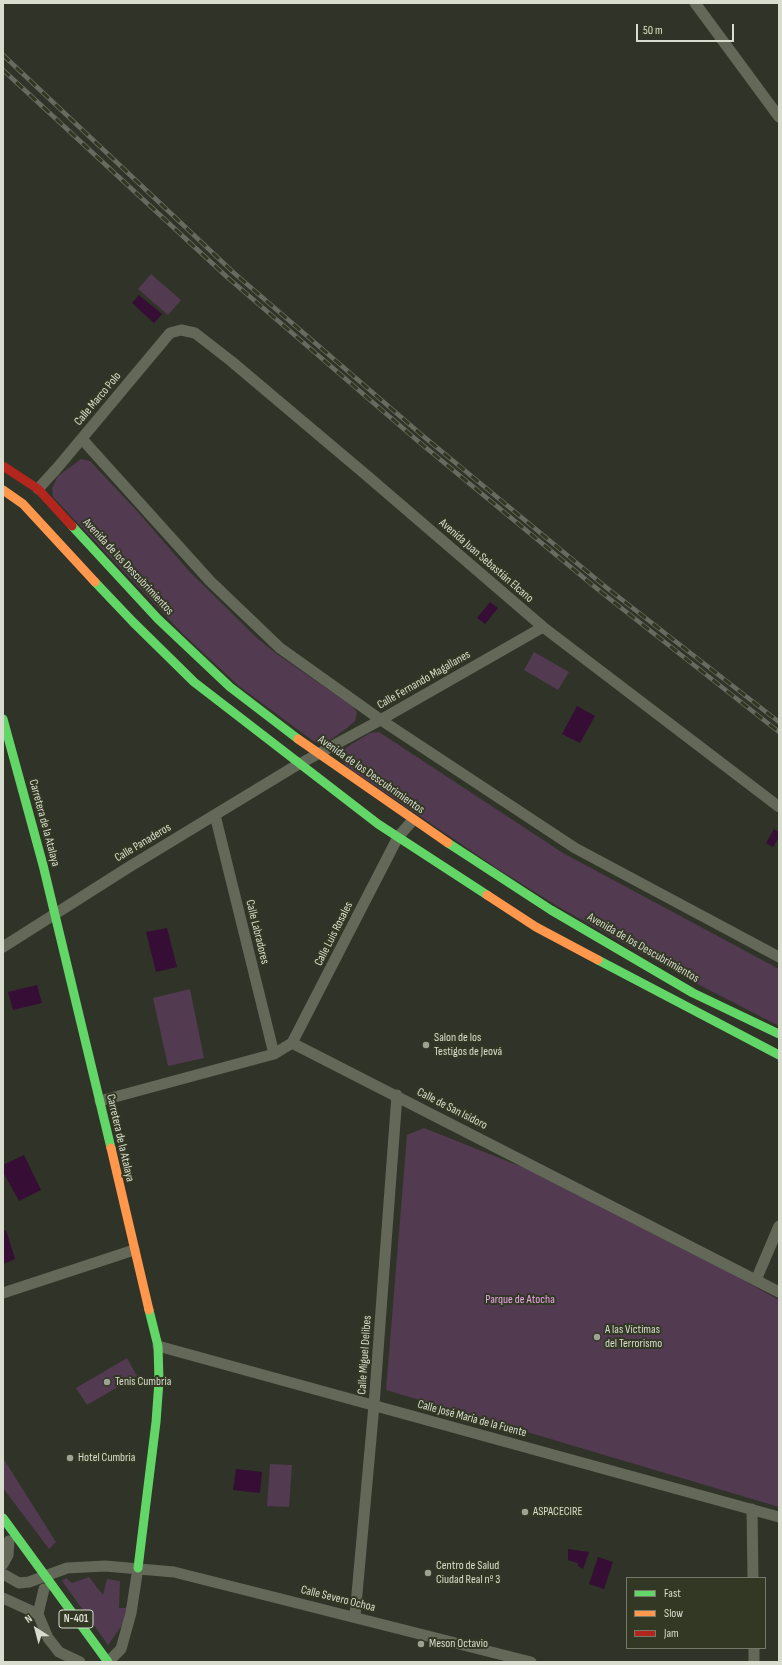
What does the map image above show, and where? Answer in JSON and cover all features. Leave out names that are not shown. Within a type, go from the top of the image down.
[{"type":"main road","name":"Avenida de los Descubrimientos","points":[[3,466],[38,489],[158,619],[224,682],[317,754],[413,820],[569,920],[693,993],[779,1034]]},
{"type":"main road","points":[[3,490],[14,496],[23,504],[133,622],[194,682],[298,764],[398,837],[536,927],[779,1056]]},
{"type":"main road","name":"Carretera de la Atalaya","points":[[3,719],[29,812],[158,1346],[159,1381],[156,1422],[138,1568]]},
{"type":"main road","name":"N-401","points":[[3,1518],[41,1578],[44,1589],[96,1662]]},
{"type":"main road","name":"N-401","points":[[6,1537],[108,1662]]},
{"type":"street","points":[[695,3],[779,117]]},
{"type":"street","name":"Calle Marco Polo","points":[[38,489],[82,439],[170,333],[181,330]]},
{"type":"street","name":"Avenida Juan Sebastián Elcano","points":[[181,330],[195,333],[231,361],[543,627],[779,807]]},
{"type":"street","points":[[82,439],[210,581],[280,648],[381,720],[575,848],[779,957]]},
{"type":"street","name":"Calle Fernando Magallanes","points":[[298,764],[381,720],[543,627]]},
{"type":"street","name":"Calle Panaderos","points":[[3,947],[298,764]]},
{"type":"street","name":"Calle Labradores","points":[[215,815],[274,1054]]},
{"type":"street","name":"Calle Luis Rosales","points":[[292,1043],[398,837],[413,820]]},
{"type":"street","points":[[100,1101],[274,1054],[292,1043]]},
{"type":"street","name":"Calle de San Isidoro","points":[[292,1043],[397,1095],[779,1292]]},
{"type":"street","name":"Calle Miguel Delibes","points":[[355,1616],[374,1405],[397,1095]]},
{"type":"street","points":[[756,1280],[779,1226]]},
{"type":"street","points":[[3,1293],[134,1250]]},
{"type":"street","name":"Calle José María de la Fuente","points":[[158,1346],[779,1517]]},
{"type":"street","points":[[752,1509],[753,1577]]},
{"type":"street","points":[[3,1564],[8,1555],[6,1537]]},
{"type":"street","name":"Calle Severo Ochoa","points":[[3,1574],[19,1583],[41,1578],[67,1568],[105,1566],[174,1572],[355,1616],[531,1662]]},
{"type":"street","points":[[108,1662],[120,1649],[131,1613],[138,1568]]},
{"type":"street","points":[[44,1589],[38,1614],[48,1638],[59,1652],[80,1662]]},
{"type":"street","points":[[3,1598],[38,1614]]},
{"type":"street","points":[[754,1649],[754,1662]]},
{"type":"green space","points":[[151,274],[181,300],[168,315],[138,289]]},
{"type":"green space","points":[[81,459],[90,461],[137,511],[189,571],[256,637],[274,652],[352,706],[357,712],[355,721],[330,740],[316,743],[240,687],[182,633],[53,497],[52,488],[58,476]]},
{"type":"green space","points":[[534,652],[569,672],[558,690],[524,670]]},
{"type":"green space","points":[[379,732],[563,853],[779,969],[779,1026],[686,978],[557,906],[498,869],[346,766],[342,760],[342,753],[347,747],[370,733]]},
{"type":"green space","points":[[190,989],[204,1058],[168,1066],[153,998]]},
{"type":"green space","name":"Parque de Atocha","points":[[424,1128],[585,1192],[779,1300],[779,1507],[386,1390],[407,1135]]},
{"type":"green space","name":"Tenis Cumbria","points":[[127,1358],[137,1376],[87,1405],[76,1388]]},
{"type":"green space","points":[[3,1458],[56,1542],[49,1549],[3,1488]]},
{"type":"green space","points":[[270,1464],[292,1465],[289,1507],[267,1506]]},
{"type":"green space","points":[[89,1577],[103,1595],[107,1579],[120,1581],[119,1608],[128,1608],[123,1624],[108,1645],[62,1581],[66,1578],[72,1583]]},
{"type":"shaded area","points":[[139,295],[162,314],[154,323],[132,303]]},
{"type":"shaded area","points":[[490,602],[498,608],[485,624],[477,618]]},
{"type":"shaded area","points":[[577,706],[595,716],[580,743],[562,734]]},
{"type":"shaded area","points":[[774,829],[779,832],[779,837],[773,847],[766,843]]},
{"type":"shaded area","points":[[167,928],[177,967],[156,972],[146,932]]},
{"type":"shaded area","points":[[37,985],[42,1003],[13,1010],[8,992]]},
{"type":"shaded area","points":[[24,1155],[41,1190],[19,1201],[3,1172],[3,1165]]},
{"type":"shaded area","points":[[6,1230],[15,1259],[3,1264],[3,1231]]},
{"type":"shaded area","points":[[236,1469],[262,1472],[260,1493],[233,1490]]},
{"type":"shaded area","points":[[568,1549],[589,1552],[583,1569],[578,1566],[578,1563],[568,1560]]},
{"type":"shaded area","points":[[598,1557],[613,1562],[604,1589],[589,1584]]},
{"type":"railway","points":[[3,55],[234,273],[423,436],[607,588],[779,722]]},
{"type":"railway","points":[[3,70],[227,277],[419,442],[601,592],[779,732]]},
{"type":"traffic: fast","points":[[72,526],[158,619],[230,687],[298,739]]},
{"type":"traffic: fast","points":[[95,582],[194,682],[378,824],[487,895]]},
{"type":"traffic: fast","points":[[3,719],[43,865],[111,1148]]},
{"type":"traffic: fast","points":[[448,843],[551,910],[693,993],[779,1034]]},
{"type":"traffic: fast","points":[[598,960],[779,1055]]},
{"type":"traffic: fast","points":[[138,1568],[156,1422],[159,1381],[158,1346],[149,1310]]},
{"type":"traffic: fast","points":[[3,1518],[108,1662]]},
{"type":"traffic: slow","points":[[3,490],[23,504],[95,582]]},
{"type":"traffic: slow","points":[[298,739],[448,843]]},
{"type":"traffic: slow","points":[[487,895],[536,927],[598,960]]},
{"type":"traffic: slow","points":[[111,1148],[149,1310]]},
{"type":"traffic: jam","points":[[3,466],[38,489],[72,526]]},
{"type":"place","name":"Salon de los Testigos de Jeová","points":[[426,1045]]},
{"type":"place","name":"A las Víctimas del Terrorismo","points":[[597,1337]]},
{"type":"place","name":"Tenis Cumbria","points":[[107,1382]]},
{"type":"place","name":"Hotel Cumbria","points":[[70,1458]]},
{"type":"place","name":"ASPACECIRE","points":[[525,1512]]},
{"type":"place","name":"Centro de Salud Ciudad Real nº 3","points":[[428,1573]]},
{"type":"place","name":"Meson Octavio","points":[[421,1644]]}]
